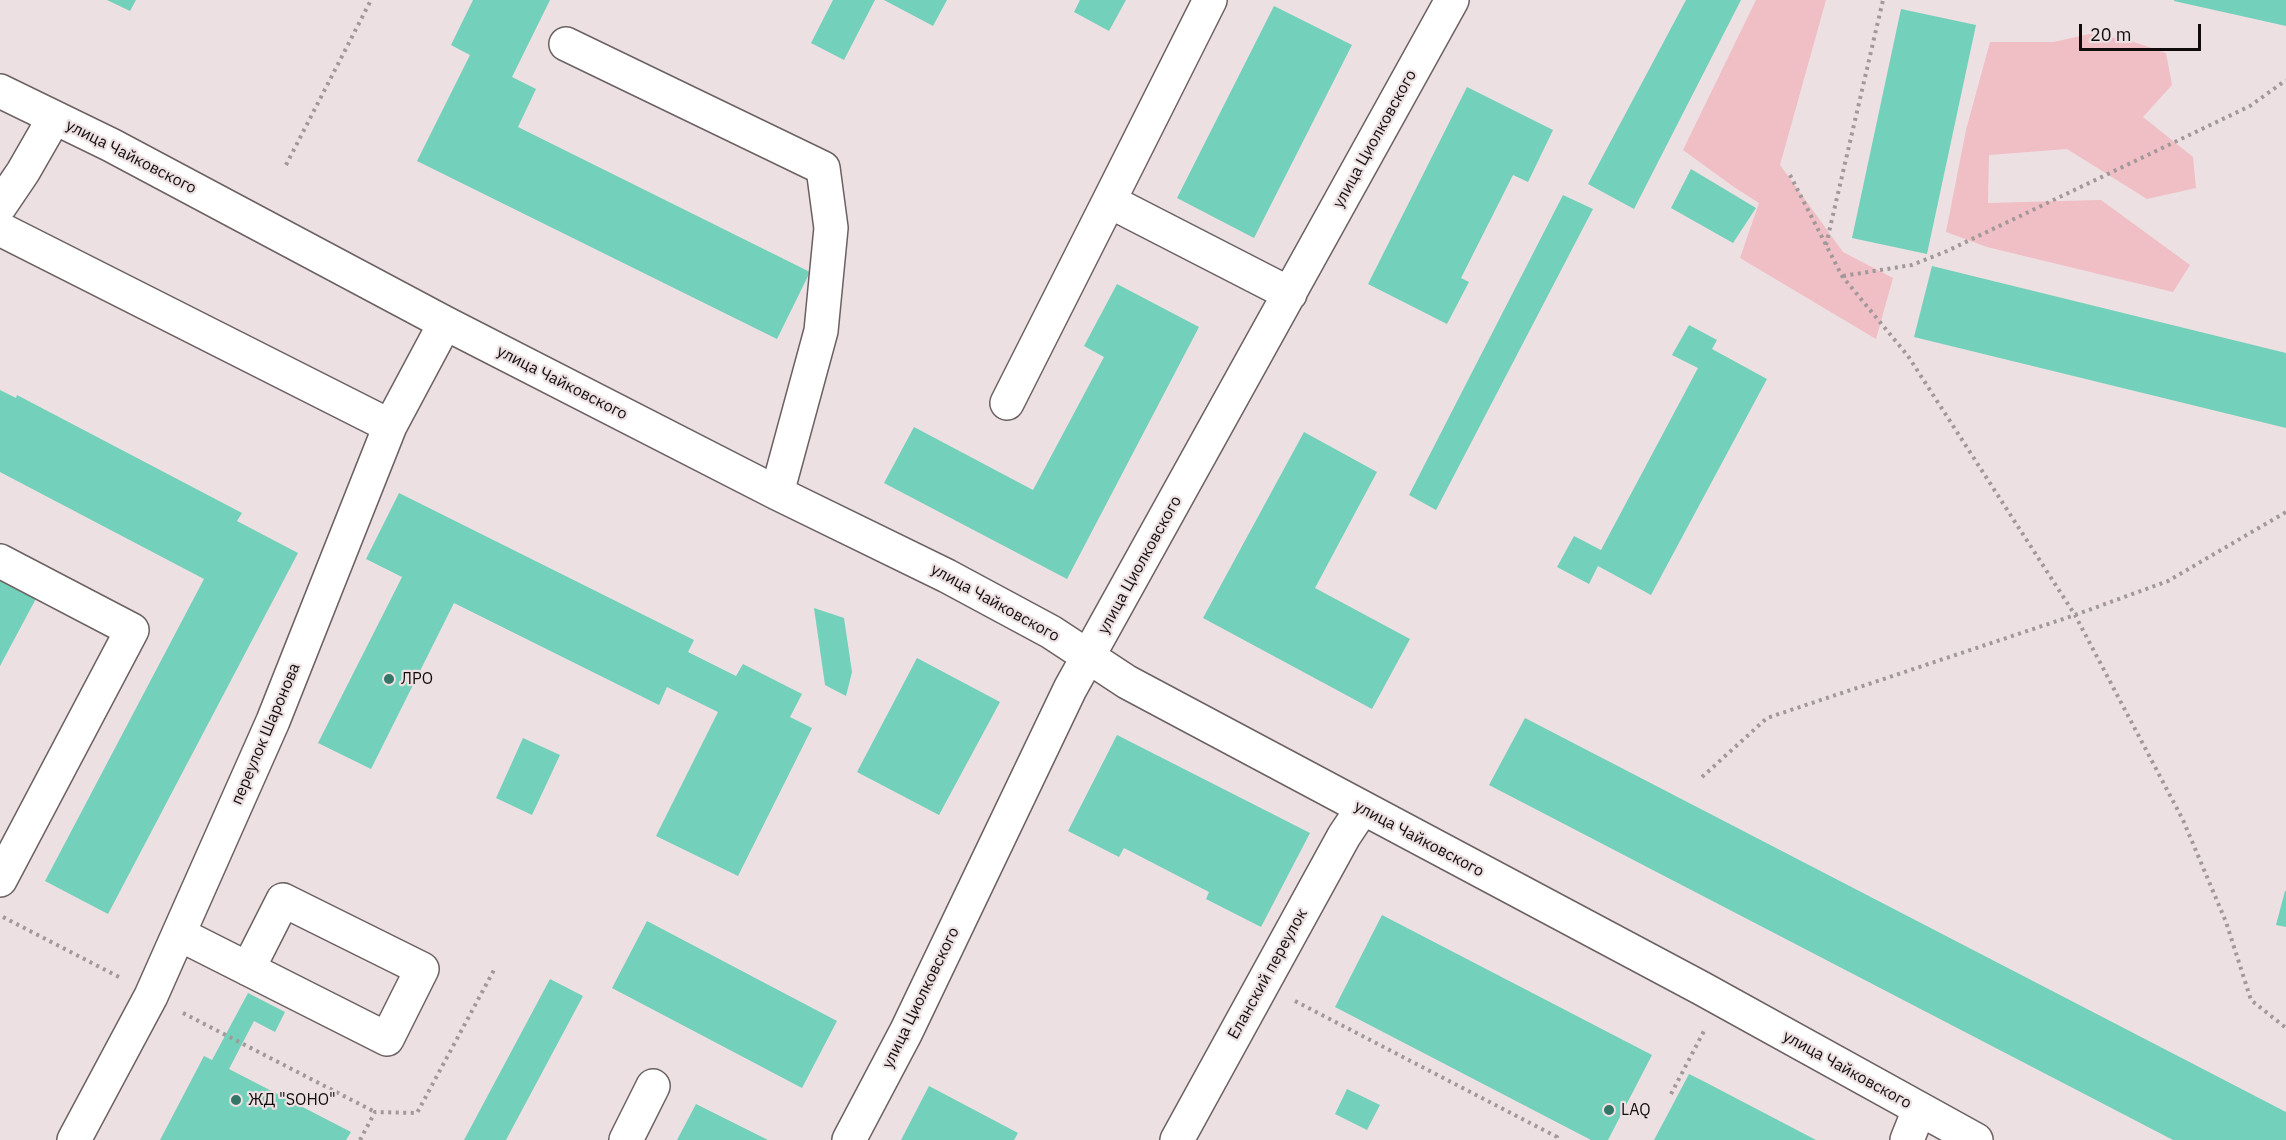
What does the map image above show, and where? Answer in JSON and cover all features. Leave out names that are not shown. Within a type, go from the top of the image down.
[{"type":"street","points":[[1007,403],[1210,0]]},
{"type":"street","name":"улица Циолковского","points":[[849,1140],[906,1032],[1070,689],[1452,0]]},
{"type":"street","points":[[566,44],[823,168],[831,228],[821,331],[777,493]]},
{"type":"street","name":"улица Чайковского","points":[[0,91],[111,146],[445,323],[777,493],[947,576],[1051,632],[1127,682],[1701,988],[1976,1140]]},
{"type":"street","points":[[0,206],[23,172],[54,118]]},
{"type":"street","points":[[1109,201],[1290,294]]},
{"type":"street","points":[[0,229],[390,426]]},
{"type":"street","name":"переулок Шаронова","points":[[74,1140],[152,996],[273,721],[390,426],[445,323]]},
{"type":"street","points":[[0,561],[132,630],[0,880]]},
{"type":"street","name":"Еланский переулок","points":[[1177,1140],[1344,836],[1362,809]]},
{"type":"street","points":[[179,934],[248,969],[387,1039],[422,969],[289,893],[283,900],[248,969]]},
{"type":"street","points":[[626,1140],[653,1086]]},
{"type":"street","points":[[1907,1140],[1919,1110]]},
{"type":"path","points":[[286,165],[371,0]]},
{"type":"path","points":[[1826,246],[1883,0]]},
{"type":"path","points":[[1842,276],[1912,265],[1947,251],[2250,106],[2286,80]]},
{"type":"path","points":[[1790,176],[1842,276],[1908,356],[2075,615],[2183,820],[2226,922],[2251,1000],[2286,1028]]},
{"type":"path","points":[[1702,777],[1767,717],[2075,615],[2168,581],[2286,512]]},
{"type":"path","points":[[0,916],[375,1112],[417,1113],[494,970]]},
{"type":"path","points":[[1263,984],[1557,1137],[1556,1140]]},
{"type":"path","points":[[1671,1094],[1707,1024]]},
{"type":"path","points":[[360,1140],[375,1112]]},
{"type":"shaded area","points":[[1756,0],[1826,0],[1780,165],[1843,252],[1893,278],[1876,339],[1740,258],[1759,203],[1683,150]]},
{"type":"shaded area","points":[[2089,34],[2128,40],[2166,53],[2172,85],[2143,117],[2193,157],[2196,188],[2147,199],[2067,149],[1989,155],[1988,203],[2101,200],[2190,265],[2173,292],[1987,247],[1946,232],[1966,130],[1990,42],[2054,42]]},
{"type":"building","points":[[107,0],[136,0],[130,11]]},
{"type":"building","points":[[473,0],[550,0],[512,77],[536,89],[518,127],[810,272],[777,339],[417,161],[470,55],[451,45]]},
{"type":"building","points":[[833,0],[875,0],[844,60],[811,43]]},
{"type":"building","points":[[884,0],[947,0],[933,26]]},
{"type":"building","points":[[1080,0],[1126,0],[1109,31],[1074,12]]},
{"type":"building","points":[[1686,0],[1741,0],[1634,209],[1588,184]]},
{"type":"building","points":[[2286,0],[2286,26],[2174,1]]},
{"type":"building","points":[[1274,6],[1352,45],[1254,238],[1177,198]]},
{"type":"building","points":[[1901,9],[1976,25],[1927,254],[1852,238]]},
{"type":"building","points":[[1467,87],[1553,130],[1528,182],[1513,175],[1461,278],[1469,282],[1447,324],[1368,284]]},
{"type":"building","points":[[1691,169],[1756,208],[1733,243],[1671,208]]},
{"type":"building","points":[[1563,195],[1593,209],[1436,510],[1409,495]]},
{"type":"building","points":[[1932,266],[2286,353],[2286,428],[1914,337]]},
{"type":"building","points":[[1117,284],[1199,327],[1067,579],[884,483],[914,427],[1033,490],[1104,357],[1084,346]]},
{"type":"building","points":[[1689,325],[1717,340],[1712,349],[1767,379],[1651,595],[1598,566],[1589,584],[1557,567],[1574,536],[1601,550],[1698,368],[1672,355]]},
{"type":"building","points":[[0,390],[16,398],[17,395],[242,513],[237,521],[298,553],[108,914],[45,881],[204,579],[0,472]]},
{"type":"building","points":[[1304,432],[1377,472],[1315,588],[1410,639],[1372,709],[1203,618]]},
{"type":"building","points":[[399,493],[694,640],[688,652],[736,676],[743,664],[802,694],[790,717],[812,728],[738,876],[656,836],[718,712],[667,687],[659,705],[454,603],[371,769],[318,743],[402,577],[366,559]]},
{"type":"building","points":[[0,572],[39,593],[0,666]]},
{"type":"building","points":[[814,608],[844,618],[852,672],[846,696],[825,685]]},
{"type":"building","points":[[917,658],[1000,702],[939,815],[857,772]]},
{"type":"building","points":[[1525,718],[2286,1112],[2286,1140],[2173,1140],[1489,785]]},
{"type":"building","points":[[1117,735],[1310,833],[1261,927],[1206,899],[1209,892],[1124,848],[1119,857],[1068,831]]},
{"type":"building","points":[[523,738],[560,755],[532,815],[496,798]]},
{"type":"building","points":[[2286,891],[2286,927],[2276,925]]},
{"type":"building","points":[[1382,915],[1652,1055],[1608,1140],[1591,1140],[1335,1007]]},
{"type":"building","points":[[647,921],[837,1021],[802,1088],[612,988]]},
{"type":"building","points":[[550,979],[583,996],[506,1140],[464,1140]]},
{"type":"building","name":"ЖД \"SOHO\"","points":[[248,993],[285,1012],[275,1032],[254,1021],[229,1069],[351,1132],[346,1140],[160,1140],[204,1056],[212,1060]]},
{"type":"building","points":[[1689,1074],[1705,1082],[1816,1140],[1654,1140]]},
{"type":"building","points":[[929,1086],[1018,1133],[1014,1140],[901,1140]]},
{"type":"building","points":[[1347,1089],[1380,1105],[1367,1130],[1335,1114]]},
{"type":"building","points":[[696,1104],[768,1140],[677,1140]]},
{"type":"place","name":"ЛРО","points":[[389,679]]},
{"type":"place","name":"ЖД \"SOHO\"","points":[[236,1100]]},
{"type":"place","name":"LAQ","points":[[1609,1110]]}]
